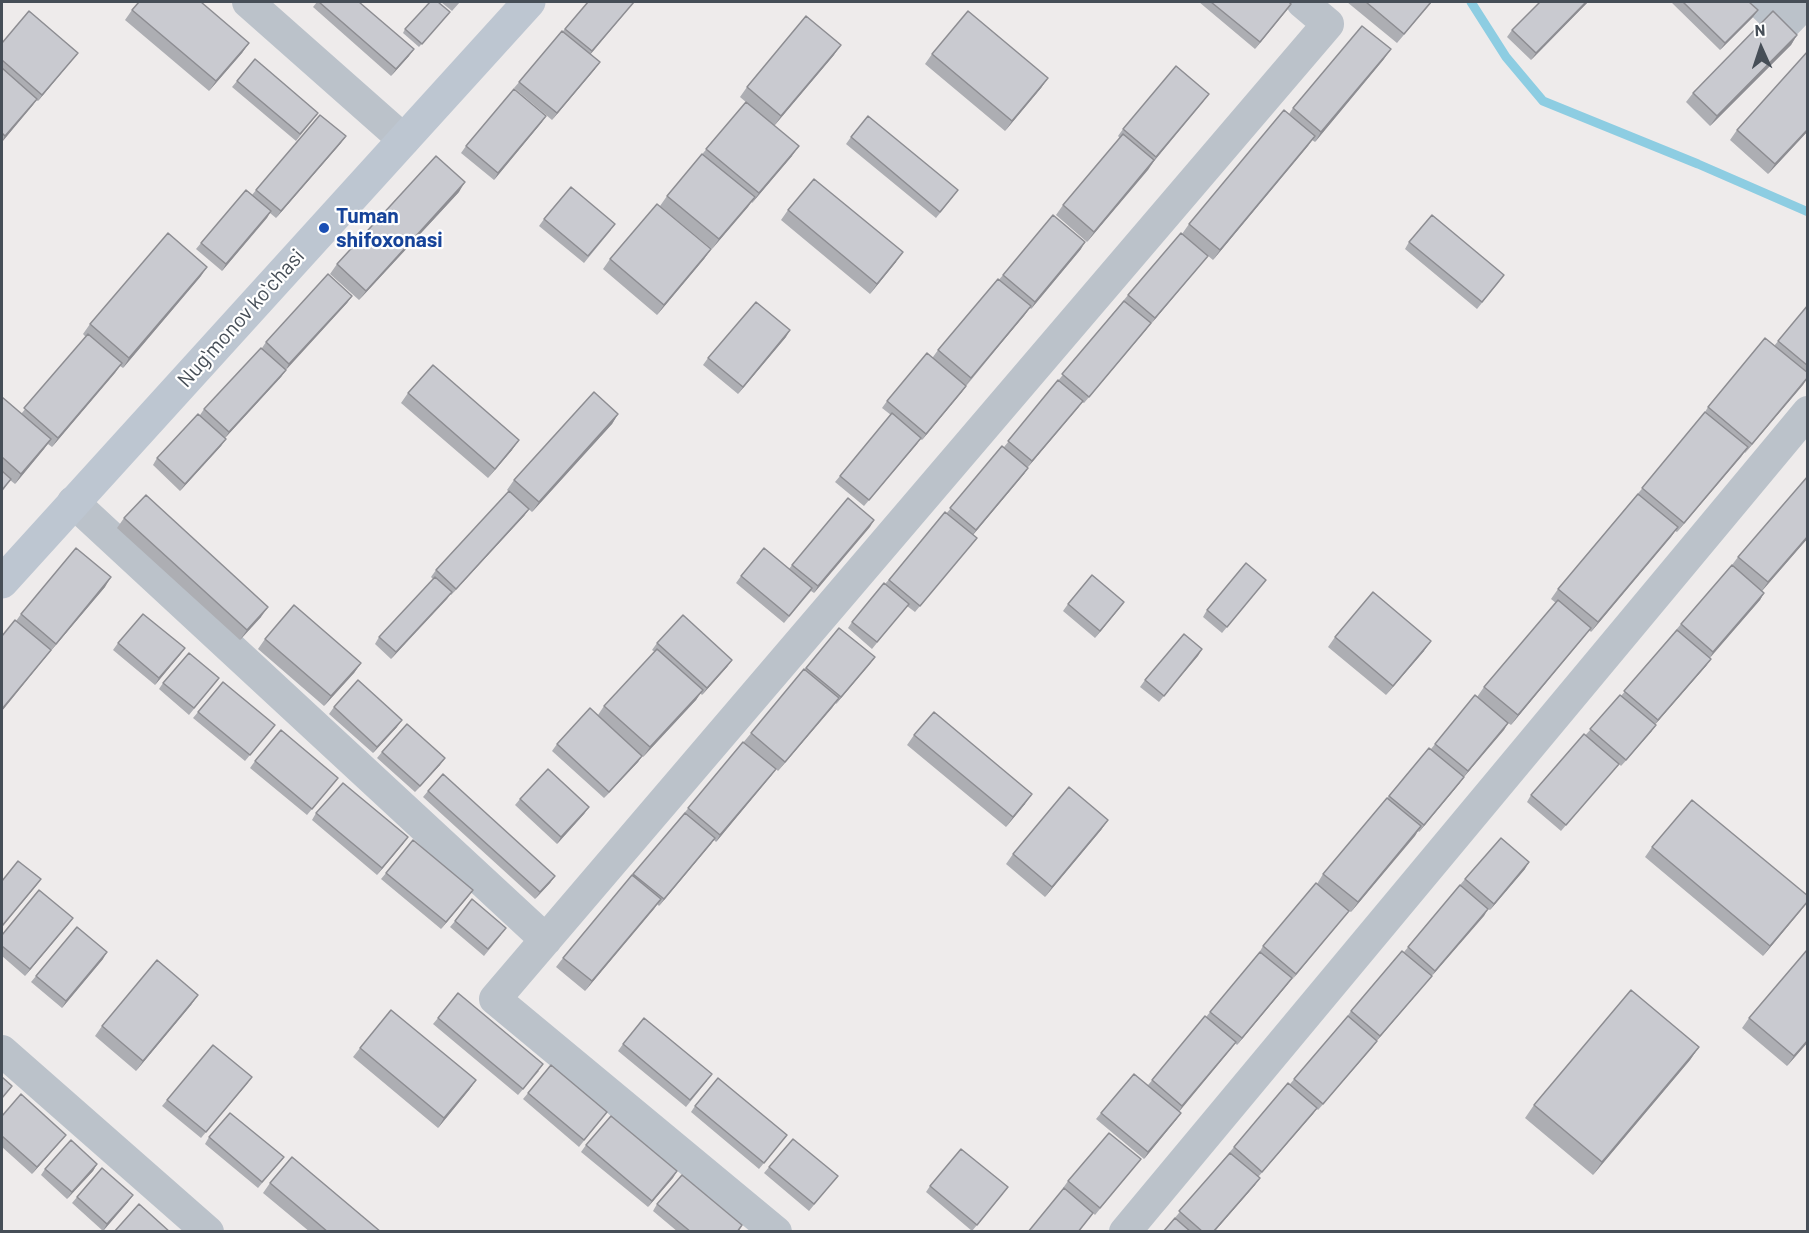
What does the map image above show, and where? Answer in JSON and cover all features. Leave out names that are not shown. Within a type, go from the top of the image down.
[{"type":"main road","name":"Nugʻmonov koʻchasi","points":[[2,582],[529,2]]},
{"type":"street","points":[[248,2],[404,140]]},
{"type":"street","points":[[776,1232],[495,999],[1328,24],[1302,2]]},
{"type":"street","points":[[1760,2],[1784,25],[1806,2]]},
{"type":"street","points":[[1125,1232],[1808,412]]},
{"type":"street","points":[[73,502],[546,940]]},
{"type":"street","points":[[2,1051],[208,1232]]},
{"type":"building","points":[[139,2],[201,2],[249,43],[216,81],[132,10]]},
{"type":"building","points":[[319,2],[359,2],[414,49],[396,69]]},
{"type":"building","points":[[430,2],[438,2],[450,12],[422,44],[405,29]]},
{"type":"building","points":[[588,2],[634,2],[592,51],[565,29]]},
{"type":"building","points":[[1211,2],[1289,2],[1291,4],[1260,42]]},
{"type":"building","points":[[1366,2],[1431,2],[1404,34]]},
{"type":"building","points":[[1540,2],[1586,2],[1536,53],[1512,30]]},
{"type":"building","points":[[1683,2],[1749,2],[1758,10],[1725,43]]},
{"type":"building","points":[[29,11],[78,53],[42,95],[2,60],[2,43]]},
{"type":"building","points":[[968,11],[1048,78],[1012,121],[932,54]]},
{"type":"building","points":[[1773,11],[1797,35],[1717,116],[1693,93]]},
{"type":"building","points":[[806,16],[841,45],[781,116],[747,87]]},
{"type":"building","points":[[1362,26],[1391,49],[1321,132],[1293,108]]},
{"type":"building","points":[[562,31],[600,62],[557,113],[519,82]]},
{"type":"building","points":[[1808,51],[1808,129],[1775,164],[1737,130]]},
{"type":"building","points":[[255,59],[318,113],[300,134],[237,81]]},
{"type":"building","points":[[1176,66],[1209,94],[1156,157],[1123,129]]},
{"type":"building","points":[[2,68],[37,99],[5,136],[2,133]]},
{"type":"building","points":[[514,89],[546,116],[498,173],[466,146]]},
{"type":"building","points":[[746,102],[799,146],[759,193],[706,149]]},
{"type":"building","points":[[1284,110],[1315,136],[1220,250],[1189,224]]},
{"type":"building","points":[[320,115],[346,136],[281,211],[256,190]]},
{"type":"building","points":[[868,116],[958,190],[940,212],[851,137]]},
{"type":"building","points":[[1123,134],[1154,160],[1094,232],[1063,205]]},
{"type":"building","points":[[702,154],[755,197],[719,239],[667,196]]},
{"type":"building","points":[[436,156],[465,182],[366,291],[337,264]]},
{"type":"building","points":[[814,179],[903,252],[877,284],[788,210]]},
{"type":"building","points":[[571,187],[615,224],[588,256],[544,219]]},
{"type":"building","points":[[246,190],[271,211],[226,264],[201,243]]},
{"type":"building","points":[[657,204],[711,249],[664,305],[610,259]]},
{"type":"building","points":[[1053,215],[1085,242],[1035,302],[1003,275]]},
{"type":"building","points":[[1432,215],[1504,275],[1482,302],[1409,242]]},
{"type":"building","points":[[168,233],[207,267],[129,358],[90,324]]},
{"type":"building","points":[[1181,233],[1208,256],[1155,318],[1128,295]]},
{"type":"building","points":[[328,274],[352,296],[289,364],[266,342]]},
{"type":"building","points":[[998,279],[1031,306],[971,378],[938,350]]},
{"type":"building","points":[[1124,301],[1151,323],[1089,397],[1062,374]]},
{"type":"building","points":[[756,302],[790,330],[743,387],[708,358]]},
{"type":"building","points":[[1808,305],[1808,366],[1778,341]]},
{"type":"building","points":[[88,334],[122,363],[58,438],[24,408]]},
{"type":"building","points":[[1765,338],[1808,373],[1808,377],[1752,444],[1708,407]]},
{"type":"building","points":[[261,348],[286,370],[229,432],[204,409]]},
{"type":"building","points":[[927,353],[966,386],[926,434],[887,401]]},
{"type":"building","points":[[433,365],[519,440],[495,469],[408,393]]},
{"type":"building","points":[[1058,380],[1083,401],[1032,461],[1008,441]]},
{"type":"building","points":[[594,392],[618,414],[539,502],[514,480]]},
{"type":"building","points":[[2,397],[51,439],[21,474],[2,457]]},
{"type":"building","points":[[1705,412],[1748,447],[1684,523],[1642,488]]},
{"type":"building","points":[[892,413],[921,438],[869,500],[840,476]]},
{"type":"building","points":[[198,414],[226,439],[185,484],[157,458]]},
{"type":"building","points":[[1002,446],[1028,468],[976,530],[950,508]]},
{"type":"building","points":[[2,471],[11,479],[2,490]]},
{"type":"building","points":[[1808,476],[1808,536],[1768,582],[1738,557]]},
{"type":"building","points":[[509,491],[529,509],[456,589],[436,570]]},
{"type":"building","points":[[1638,494],[1678,527],[1598,622],[1558,589]]},
{"type":"building","points":[[146,495],[268,607],[247,630],[124,518]]},
{"type":"building","points":[[848,498],[874,520],[818,586],[792,565]]},
{"type":"building","points":[[945,512],[977,538],[920,606],[889,580]]},
{"type":"building","points":[[76,548],[111,577],[56,644],[21,614]]},
{"type":"building","points":[[764,548],[812,588],[789,616],[741,576]]},
{"type":"building","points":[[1246,563],[1266,580],[1227,627],[1207,610]]},
{"type":"building","points":[[1732,565],[1764,593],[1713,652],[1681,624]]},
{"type":"building","points":[[1092,575],[1124,602],[1100,631],[1068,604]]},
{"type":"building","points":[[435,577],[452,592],[396,652],[379,637]]},
{"type":"building","points":[[884,583],[909,604],[877,642],[852,622]]},
{"type":"building","points":[[1373,592],[1431,641],[1393,686],[1335,637]]},
{"type":"building","points":[[1558,600],[1591,628],[1518,715],[1484,687]]},
{"type":"building","points":[[294,605],[361,663],[331,696],[265,639]]},
{"type":"building","points":[[143,614],[185,648],[159,678],[118,643]]},
{"type":"building","points":[[683,615],[732,660],[707,688],[657,643]]},
{"type":"building","points":[[15,620],[51,650],[2,709],[2,636]]},
{"type":"building","points":[[839,628],[875,657],[841,697],[806,668]]},
{"type":"building","points":[[1677,630],[1711,659],[1658,720],[1624,691]]},
{"type":"building","points":[[1184,634],[1202,649],[1164,696],[1145,680]]},
{"type":"building","points":[[657,649],[703,690],[650,747],[604,706]]},
{"type":"building","points":[[189,653],[219,678],[194,708],[163,683]]},
{"type":"building","points":[[804,669],[839,698],[785,762],[751,733]]},
{"type":"building","points":[[358,680],[402,720],[377,747],[334,707]]},
{"type":"building","points":[[223,682],[275,725],[250,755],[198,712]]},
{"type":"building","points":[[1475,695],[1508,723],[1468,771],[1435,744]]},
{"type":"building","points":[[1620,695],[1656,725],[1626,760],[1590,729]]},
{"type":"building","points":[[590,708],[642,756],[609,792],[557,744]]},
{"type":"building","points":[[934,712],[1032,794],[1013,817],[914,735]]},
{"type":"building","points":[[407,724],[445,758],[420,786],[382,752]]},
{"type":"building","points":[[281,730],[338,778],[312,809],[255,761]]},
{"type":"building","points":[[1584,734],[1619,764],[1566,825],[1531,795]]},
{"type":"building","points":[[743,742],[776,769],[720,835],[688,808]]},
{"type":"building","points":[[1429,748],[1464,777],[1424,825],[1389,796]]},
{"type":"building","points":[[548,769],[589,807],[561,837],[520,799]]},
{"type":"building","points":[[443,774],[555,876],[540,892],[428,791]]},
{"type":"building","points":[[343,783],[408,837],[382,868],[316,813]]},
{"type":"building","points":[[1069,787],[1108,820],[1052,887],[1013,854]]},
{"type":"building","points":[[1387,798],[1421,826],[1358,902],[1323,874]]},
{"type":"building","points":[[1692,800],[1808,896],[1808,901],[1770,946],[1652,847]]},
{"type":"building","points":[[685,813],[715,838],[664,899],[633,874]]},
{"type":"building","points":[[1501,838],[1529,862],[1494,904],[1465,879]]},
{"type":"building","points":[[413,840],[473,890],[446,922],[386,873]]},
{"type":"building","points":[[18,861],[41,879],[2,926],[2,881]]},
{"type":"building","points":[[632,875],[661,899],[592,981],[563,958]]},
{"type":"building","points":[[1316,883],[1349,911],[1296,974],[1263,946]]},
{"type":"building","points":[[1460,885],[1488,909],[1435,971],[1408,947]]},
{"type":"building","points":[[39,890],[73,918],[30,969],[2,946],[2,935]]},
{"type":"building","points":[[472,899],[506,928],[488,949],[455,921]]},
{"type":"building","points":[[77,927],[107,952],[66,1001],[36,976]]},
{"type":"building","points":[[1807,950],[1808,1040],[1794,1056],[1749,1018]]},
{"type":"building","points":[[1402,951],[1432,976],[1380,1036],[1351,1011]]},
{"type":"building","points":[[1260,952],[1292,978],[1242,1038],[1210,1012]]},
{"type":"building","points":[[157,960],[198,995],[143,1061],[102,1026]]},
{"type":"building","points":[[1631,990],[1699,1047],[1602,1162],[1534,1105]]},
{"type":"building","points":[[458,993],[543,1064],[523,1089],[438,1018]]},
{"type":"building","points":[[391,1010],[476,1080],[444,1118],[360,1048]]},
{"type":"building","points":[[1205,1016],[1236,1042],[1182,1106],[1152,1080]]},
{"type":"building","points":[[1348,1016],[1377,1041],[1323,1104],[1294,1079]]},
{"type":"building","points":[[644,1018],[712,1074],[690,1100],[623,1044]]},
{"type":"building","points":[[213,1045],[252,1077],[206,1132],[167,1100]]},
{"type":"building","points":[[551,1065],[607,1112],[584,1140],[528,1093]]},
{"type":"building","points":[[1134,1074],[1181,1113],[1148,1152],[1101,1113]]},
{"type":"building","points":[[2,1077],[12,1086],[2,1098]]},
{"type":"building","points":[[718,1078],[787,1135],[764,1163],[695,1106]]},
{"type":"building","points":[[1288,1083],[1317,1108],[1262,1172],[1234,1147]]},
{"type":"building","points":[[21,1094],[66,1135],[37,1167],[2,1136],[2,1116]]},
{"type":"building","points":[[230,1113],[284,1157],[262,1182],[209,1137]]},
{"type":"building","points":[[611,1116],[677,1171],[652,1201],[586,1145]]},
{"type":"building","points":[[1109,1133],[1141,1159],[1100,1208],[1068,1181]]},
{"type":"building","points":[[793,1139],[838,1176],[814,1204],[769,1167]]},
{"type":"building","points":[[71,1140],[97,1164],[72,1192],[45,1169]]},
{"type":"building","points":[[961,1149],[1008,1187],[977,1225],[930,1186]]},
{"type":"building","points":[[1230,1153],[1260,1178],[1213,1232],[1203,1232],[1179,1211]]},
{"type":"building","points":[[292,1157],[381,1232],[328,1232],[270,1183]]},
{"type":"building","points":[[102,1168],[133,1195],[107,1224],[77,1197]]},
{"type":"building","points":[[682,1175],[742,1225],[737,1232],[691,1232],[657,1204]]},
{"type":"building","points":[[1064,1188],[1093,1213],[1078,1232],[1028,1232]]},
{"type":"building","points":[[139,1204],[170,1232],[114,1232]]},
{"type":"building","points":[[1175,1218],[1191,1232],[1163,1232]]},
{"type":"waterway","points":[[1471,2],[1506,57],[1543,101],[1808,212]]},
{"type":"place","name":"Tuman shifoxonasi","points":[[324,228]]}]
